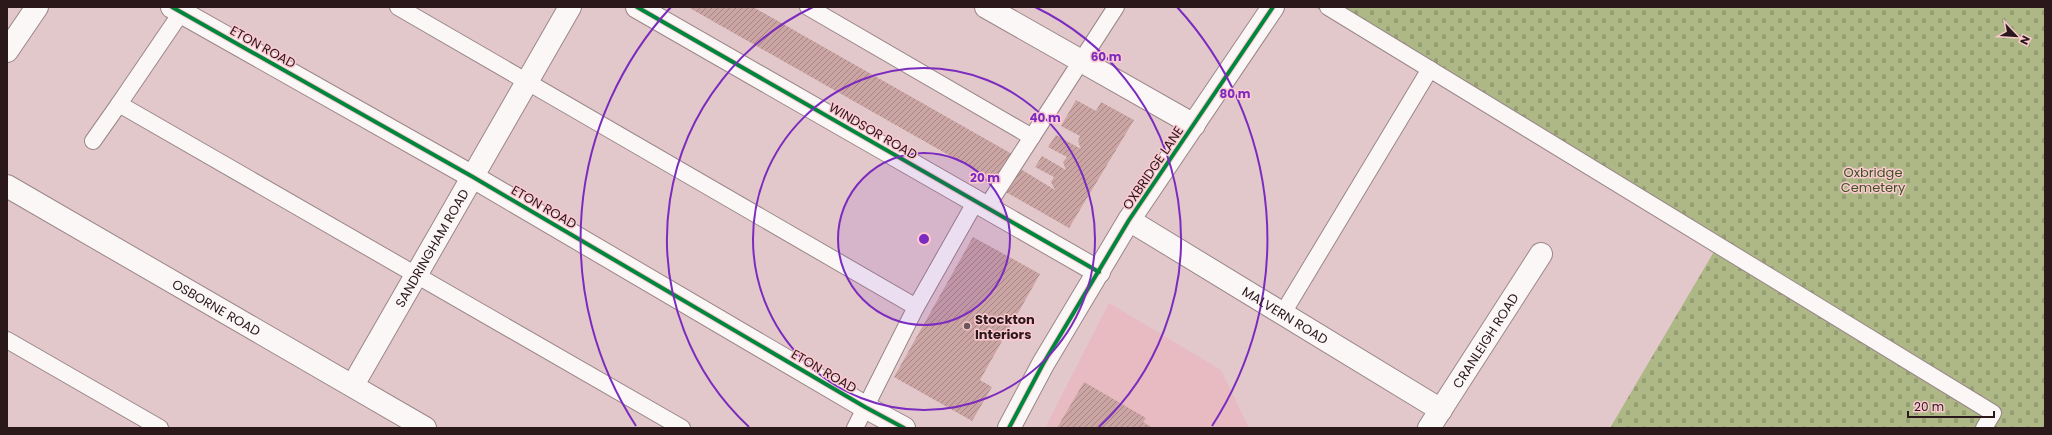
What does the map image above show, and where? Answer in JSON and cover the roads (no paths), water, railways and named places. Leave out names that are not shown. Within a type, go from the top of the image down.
[{"type":"street","points":[[7,51],[37,7]]},
{"type":"street","name":"SANDRINGHAM ROAD","points":[[353,385],[528,83],[570,7]]},
{"type":"street","name":"WINDSOR ROAD","points":[[637,7],[1099,272]]},
{"type":"street","points":[[986,7],[1194,125]]},
{"type":"street","name":"OXBRIDGE LANE","points":[[1009,428],[1043,364],[1129,220],[1273,7]]},
{"type":"street","name":"ETON ROAD","points":[[179,9],[473,177],[865,407],[904,428]]},
{"type":"street","name":"OSBORNE ROAD","points":[[7,186],[425,428]]},
{"type":"street","name":"MALVERN ROAD","points":[[1129,220],[1441,410]]},
{"type":"street","name":"CRANLEIGH ROAD","points":[[1429,428],[1541,254]]},
{"type":"lane","points":[[398,7],[916,307]]},
{"type":"lane","points":[[808,7],[1032,137]]},
{"type":"lane","points":[[855,428],[916,307],[981,204],[1032,137],[1116,7]]},
{"type":"lane","points":[[1328,7],[1993,413],[1984,428]]},
{"type":"lane","points":[[93,141],[119,104],[179,9]]},
{"type":"lane","points":[[1283,313],[1430,69]]},
{"type":"lane","points":[[119,104],[682,428]]},
{"type":"lane","points":[[7,340],[160,428]]},
{"type":"place","name":"Stockton Interiors","points":[[967,326]]},
{"type":"park label","name":"Oxbridge Cemetery","points":[[1873,180]]}]
